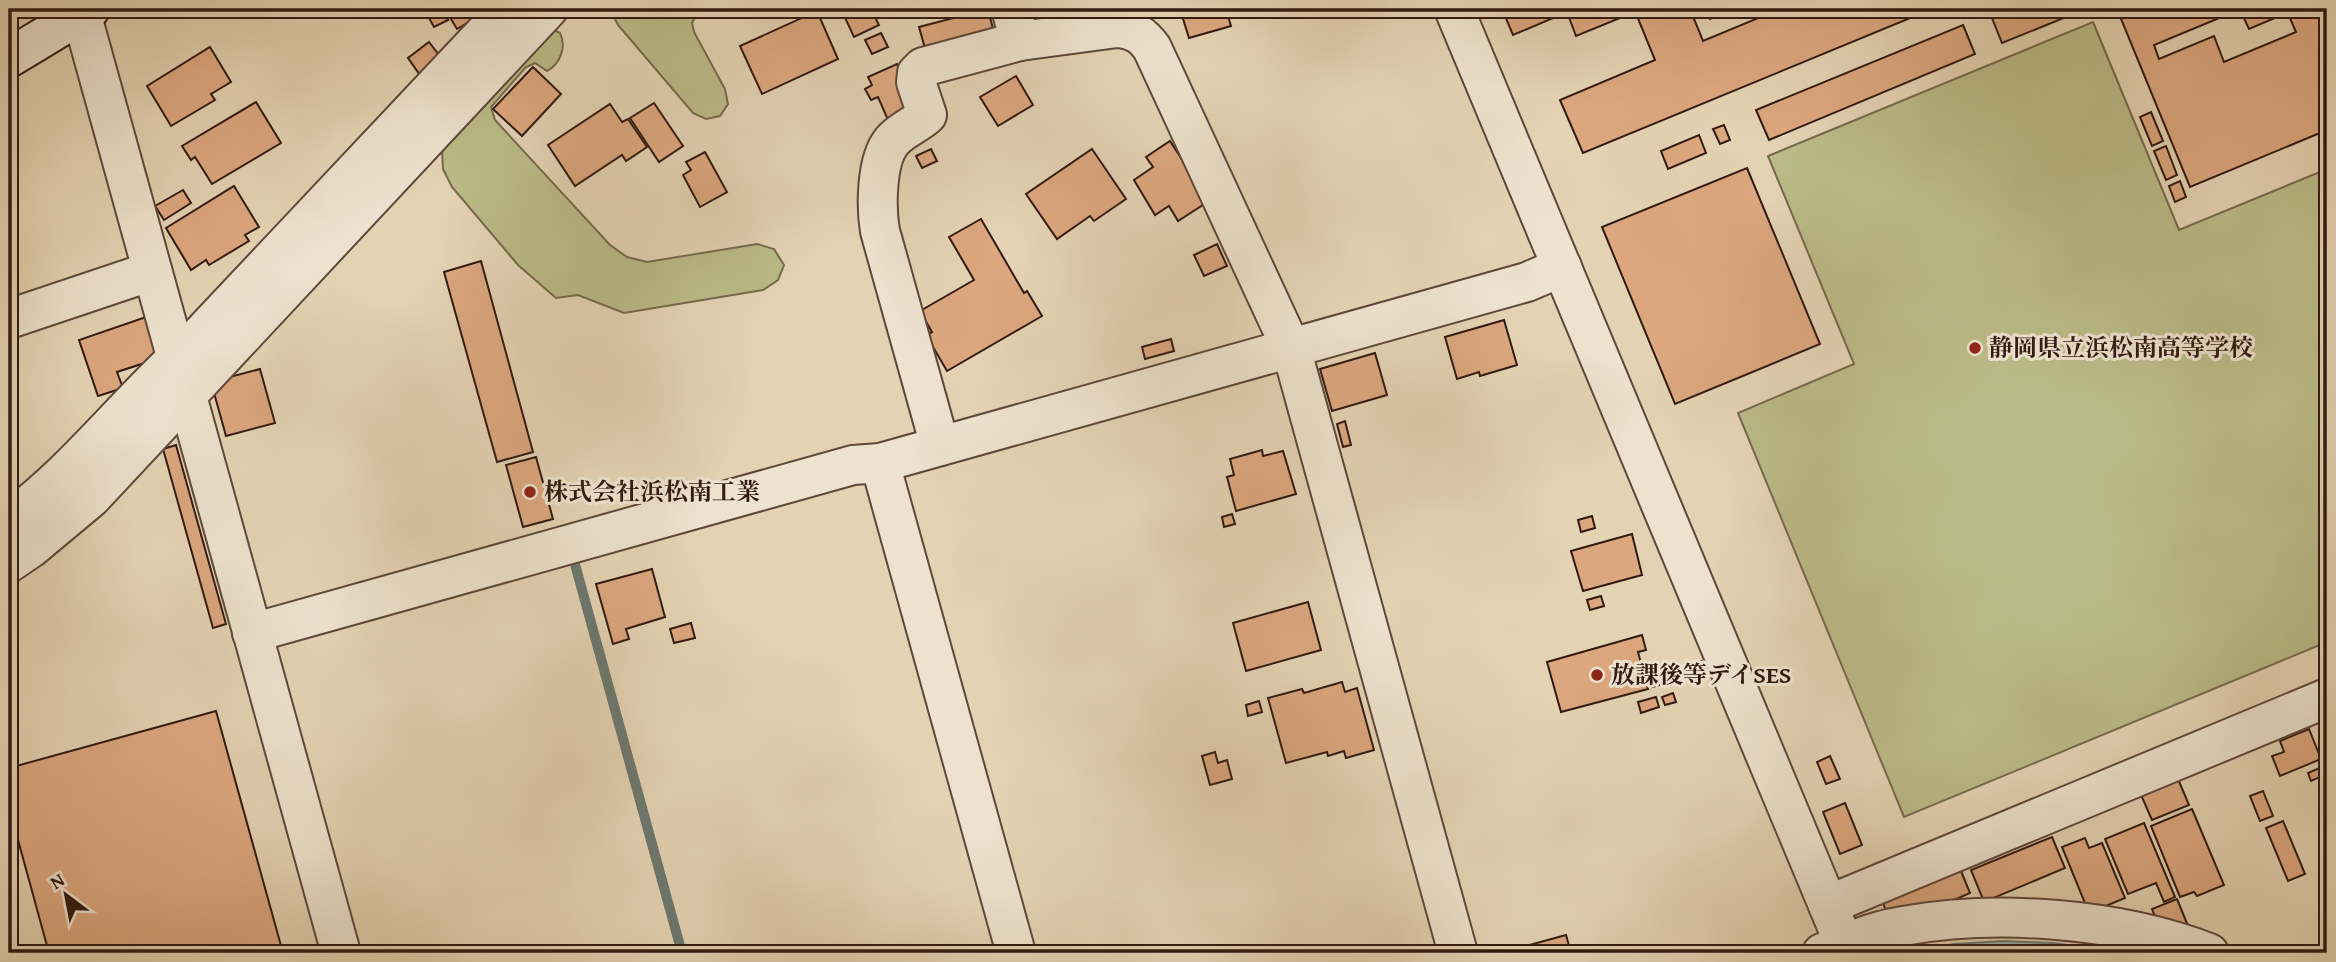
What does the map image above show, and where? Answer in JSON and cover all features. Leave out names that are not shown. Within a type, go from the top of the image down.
[{"type":"street","points":[[9,520],[66,473],[497,20],[523,9]]},
{"type":"street","points":[[9,563],[91,498],[548,9]]},
{"type":"street","points":[[1454,9],[1828,905],[1840,950],[1875,933],[1902,926],[2004,918],[2105,927],[2155,937],[2208,953]]},
{"type":"street","points":[[9,58],[84,11],[152,271],[341,953]]},
{"type":"street","points":[[940,446],[880,231],[877,198],[886,150],[890,143],[927,115],[916,82],[917,73],[923,67],[1015,25],[1131,30],[1144,36],[1152,48],[1291,348],[1458,953]]},
{"type":"street","points":[[252,634],[853,465],[880,463],[1527,282],[1562,267]]},
{"type":"street","points":[[9,319],[152,271]]},
{"type":"street","points":[[880,463],[1016,953]]},
{"type":"street","points":[[1828,905],[2327,698]]},
{"type":"green space","points":[[613,9],[703,9],[692,23],[694,32],[725,89],[728,104],[720,116],[706,119],[693,113],[618,25],[612,13]]},
{"type":"green space","points":[[2093,22],[2179,230],[2327,169],[2327,642],[1904,817],[1738,413],[1854,364],[1768,156]]},
{"type":"green space","points":[[554,30],[560,33],[563,44],[559,60],[547,71],[535,63],[526,67],[491,107],[495,120],[610,245],[627,257],[647,262],[757,244],[774,249],[784,265],[778,280],[763,290],[624,313],[578,295],[556,298],[518,265],[452,187],[443,169],[442,150]]},
{"type":"water","points":[[2004,941],[2053,943],[2126,953],[1893,953],[1955,944]]},
{"type":"building","points":[[424,9],[441,9],[448,20],[434,27]]},
{"type":"building","points":[[445,9],[470,9],[476,18],[457,29]]},
{"type":"building","points":[[841,9],[871,9],[879,25],[854,37]]},
{"type":"building","points":[[944,9],[973,9],[958,14],[956,10],[946,14]]},
{"type":"building","points":[[988,9],[994,33],[926,52],[919,27]]},
{"type":"building","points":[[1180,9],[1226,9],[1231,26],[1189,38]]},
{"type":"building","points":[[1502,9],[1642,9],[1576,36],[1567,12],[1513,35]]},
{"type":"building","points":[[1654,9],[1690,9],[1703,41],[1780,9],[1932,9],[1583,153],[1560,100],[1655,60],[1637,16]]},
{"type":"building","points":[[1706,9],[1722,9],[1724,13],[1710,19]]},
{"type":"building","points":[[2001,9],[2074,9],[2076,13],[2002,43],[1990,13]]},
{"type":"building","points":[[2117,9],[2241,9],[2154,45],[2159,59],[2214,36],[2224,62],[2296,32],[2286,9],[2327,9],[2327,130],[2190,187]]},
{"type":"building","points":[[2262,9],[2279,9],[2282,15],[2249,29],[2243,16]]},
{"type":"building","points":[[817,11],[838,59],[762,94],[740,46]]},
{"type":"building","points":[[1963,25],[1975,54],[1769,140],[1756,110]]},
{"type":"building","points":[[881,33],[888,47],[872,54],[865,40]]},
{"type":"building","points":[[429,42],[442,59],[420,75],[408,58]]},
{"type":"building","points":[[210,47],[231,82],[211,94],[215,100],[171,126],[147,86]]},
{"type":"building","points":[[897,64],[916,107],[888,120],[878,97],[871,100],[865,89],[872,85],[868,77]]},
{"type":"building","points":[[533,67],[561,94],[522,136],[493,109]]},
{"type":"building","points":[[1016,76],[1033,105],[998,126],[980,97]]},
{"type":"building","points":[[256,102],[281,143],[212,184],[195,157],[191,160],[182,146]]},
{"type":"building","points":[[654,103],[683,146],[659,162],[630,118]]},
{"type":"building","points":[[610,104],[622,122],[628,119],[647,147],[626,161],[622,155],[575,186],[548,145]]},
{"type":"building","points":[[2151,112],[2163,141],[2152,146],[2140,117]]},
{"type":"building","points":[[1724,125],[1730,140],[1720,144],[1713,129]]},
{"type":"building","points":[[1699,135],[1706,153],[1668,169],[1661,151]]},
{"type":"building","points":[[1170,141],[1209,201],[1178,221],[1169,206],[1155,215],[1134,180],[1153,167],[1146,157]]},
{"type":"building","points":[[2166,146],[2177,175],[2166,180],[2154,151]]},
{"type":"building","points":[[931,149],[937,161],[922,168],[916,156]]},
{"type":"building","points":[[1092,149],[1126,199],[1094,221],[1090,216],[1057,239],[1026,194]]},
{"type":"building","points":[[705,152],[727,192],[700,207],[683,175],[691,170],[686,162]]},
{"type":"building","points":[[1747,168],[1820,344],[1675,404],[1602,227]]},
{"type":"building","points":[[2180,181],[2186,197],[2175,202],[2169,186]]},
{"type":"building","points":[[234,186],[259,227],[245,235],[249,241],[209,265],[206,260],[191,270],[166,228]]},
{"type":"building","points":[[183,190],[191,203],[164,220],[155,206]]},
{"type":"building","points":[[981,219],[1024,293],[1027,291],[1042,316],[947,371],[926,335],[932,332],[920,311],[974,280],[949,237]]},
{"type":"building","points":[[1217,244],[1227,266],[1204,276],[1194,255]]},
{"type":"building","points":[[481,261],[533,452],[497,462],[444,272]]},
{"type":"building","points":[[146,317],[160,358],[117,372],[123,388],[98,396],[79,340]]},
{"type":"building","points":[[1504,320],[1517,365],[1480,376],[1479,372],[1457,379],[1445,337]]},
{"type":"building","points":[[1171,339],[1174,351],[1145,359],[1142,347]]},
{"type":"building","points":[[1375,353],[1387,395],[1332,411],[1320,369]]},
{"type":"building","points":[[260,369],[275,423],[226,436],[211,382]]},
{"type":"building","points":[[1345,421],[1351,445],[1343,447],[1337,424]]},
{"type":"building","points":[[176,445],[226,624],[213,628],[163,449]]},
{"type":"building","points":[[1262,450],[1263,456],[1283,451],[1296,494],[1236,511],[1227,477],[1234,475],[1230,459]]},
{"type":"building","points":[[536,457],[553,519],[523,527],[506,465]]},
{"type":"building","points":[[1232,514],[1235,524],[1224,527],[1222,517]]},
{"type":"building","points":[[1592,516],[1595,528],[1581,532],[1578,520]]},
{"type":"building","points":[[1632,534],[1642,575],[1583,591],[1571,551]]},
{"type":"building","points":[[652,569],[665,617],[626,629],[629,639],[613,644],[596,584]]},
{"type":"building","points":[[1601,596],[1604,606],[1590,610],[1587,600]]},
{"type":"building","points":[[1308,602],[1321,650],[1246,671],[1233,623]]},
{"type":"building","points":[[691,623],[695,638],[674,643],[670,629]]},
{"type":"building","name":"放課後等デイSES","points":[[1642,635],[1646,650],[1638,652],[1648,689],[1561,712],[1547,662]]},
{"type":"building","points":[[1706,660],[1709,672],[1652,687],[1649,676]]},
{"type":"building","points":[[1342,682],[1345,692],[1357,688],[1374,750],[1346,758],[1344,751],[1328,756],[1327,752],[1286,763],[1268,698],[1302,689],[1304,693]]},
{"type":"building","points":[[1673,693],[1676,702],[1665,705],[1662,697]]},
{"type":"building","points":[[1656,697],[1659,707],[1641,713],[1638,702]]},
{"type":"building","points":[[1259,701],[1262,712],[1248,716],[1246,705]]},
{"type":"building","points":[[216,711],[283,953],[49,953],[9,807],[9,768]]},
{"type":"building","points":[[2309,729],[2321,759],[2280,776],[2272,756],[2284,752],[2280,741]]},
{"type":"building","points":[[1215,752],[1218,763],[1227,760],[1232,779],[1210,785],[1202,756]]},
{"type":"building","points":[[1830,756],[1840,779],[1826,784],[1817,762]]},
{"type":"building","points":[[2324,766],[2327,774],[2311,781],[2308,773]]},
{"type":"building","points":[[2178,779],[2189,805],[2152,820],[2141,795]]},
{"type":"building","points":[[2263,791],[2273,816],[2260,821],[2250,796]]},
{"type":"building","points":[[1845,803],[1862,845],[1840,854],[1823,812]]},
{"type":"building","points":[[2192,809],[2224,885],[2197,896],[2194,892],[2180,897],[2151,826]]},
{"type":"building","points":[[2283,821],[2305,874],[2288,881],[2266,828]]},
{"type":"building","points":[[2144,823],[2175,897],[2164,902],[2156,883],[2128,894],[2105,839]]},
{"type":"building","points":[[2052,837],[2065,868],[1984,902],[1971,870]]},
{"type":"building","points":[[2085,838],[2089,848],[2102,843],[2125,898],[2089,913],[2062,847]]},
{"type":"building","points":[[1959,866],[1970,893],[1931,910],[1890,921],[1881,898]]},
{"type":"building","points":[[2177,899],[2188,926],[2158,924],[2152,909]]},
{"type":"building","points":[[1566,935],[1571,953],[1500,953]]},
{"type":"waterway","points":[[573,557],[682,953]]},
{"type":"place","name":"静岡県立浜松南高等学校","points":[[1975,348]]},
{"type":"place","name":"株式会社浜松南工業","points":[[530,492]]},
{"type":"place","name":"放課後等デイSES","points":[[1597,675]]}]
